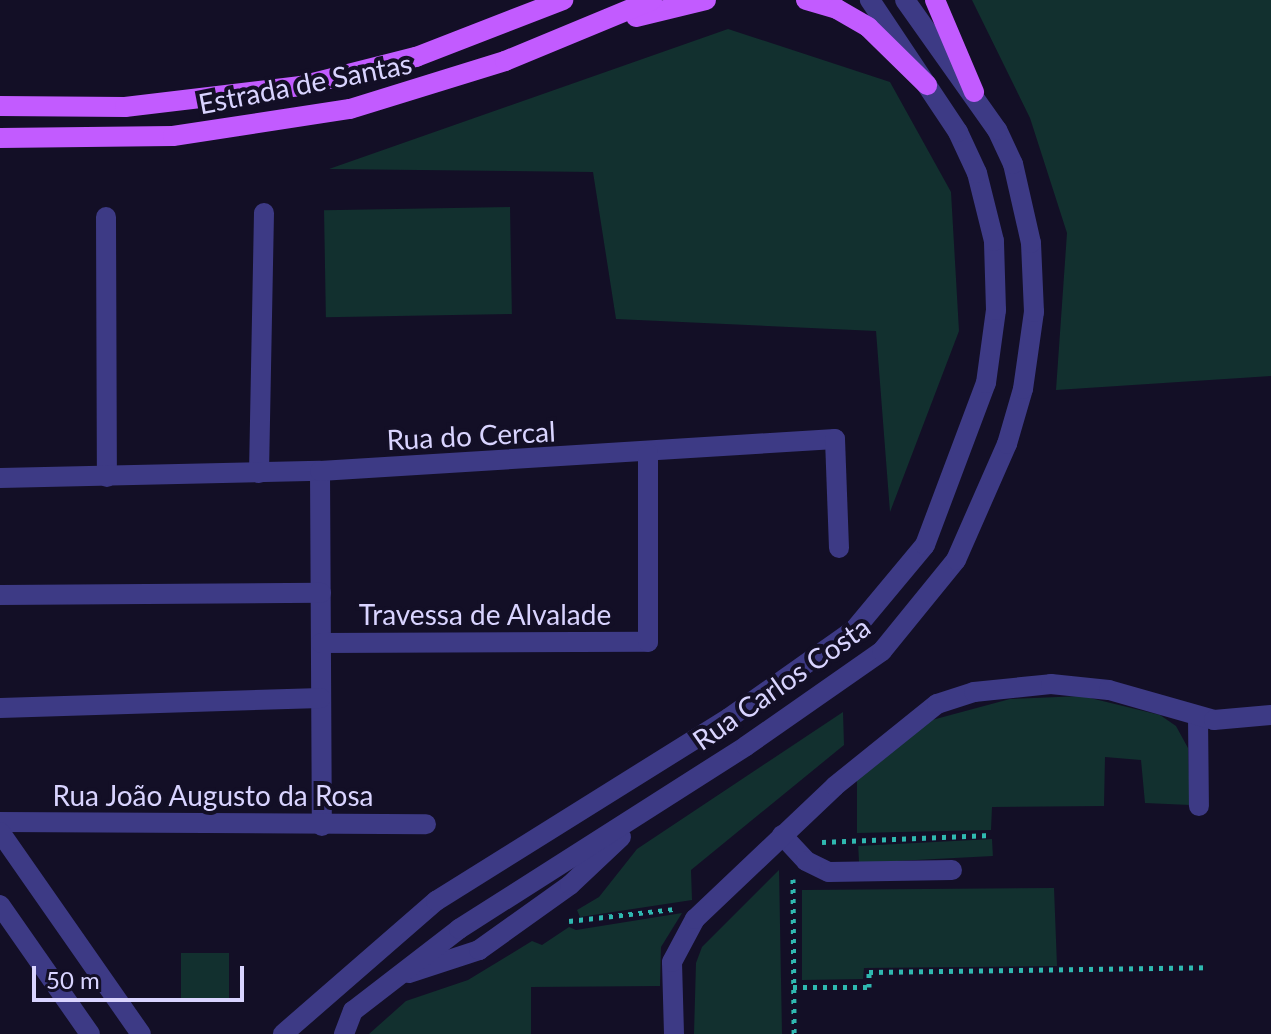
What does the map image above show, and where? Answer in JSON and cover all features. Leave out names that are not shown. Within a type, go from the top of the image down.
[{"type":"main road","name":"Estrada de Santas","points":[[0,106],[140,106],[301,86],[416,57],[563,0]]},
{"type":"main road","name":"Estrada de Santas","points":[[0,138],[75,141],[260,126],[430,88],[652,0]]},
{"type":"main road","points":[[581,30],[706,0]]},
{"type":"main road","points":[[806,0],[837,9],[868,27],[927,85]]},
{"type":"main road","points":[[935,0],[974,92]]},
{"type":"street","name":"Rua Carlos Costa","points":[[283,1034],[332,987],[436,901],[729,718],[855,629],[925,545],[986,383],[996,310],[994,241],[977,173],[927,85],[870,0]]},
{"type":"street","name":"Rua Carlos Costa","points":[[344,1034],[353,1011],[459,929],[659,801],[882,651],[956,560],[1007,444],[1023,389],[1034,312],[1025,204],[1013,164],[974,92],[905,0]]},
{"type":"street","points":[[259,473],[264,213]]},
{"type":"street","points":[[106,217],[107,477]]},
{"type":"street","name":"Rua do Cercal","points":[[0,478],[320,471],[835,439],[839,548]]},
{"type":"street","name":"Travessa de Alvalade","points":[[321,643],[648,642],[648,453]]},
{"type":"street","points":[[320,471],[322,826]]},
{"type":"street","points":[[0,595],[321,593]]},
{"type":"street","points":[[674,1034],[672,962],[685,934],[712,901],[788,841],[902,729],[953,698],[1025,685],[1079,685],[1198,717],[1233,721],[1271,715]]},
{"type":"street","points":[[0,708],[321,698]]},
{"type":"street","points":[[1198,717],[1199,806]]},
{"type":"street","points":[[394,979],[479,950],[512,928],[570,885],[659,801]]},
{"type":"street","name":"Rua João Augusto da Rosa","points":[[0,822],[322,826],[426,824]]},
{"type":"street","points":[[0,832],[141,1034]]},
{"type":"street","points":[[788,841],[815,868],[829,872],[952,870]]},
{"type":"street","points":[[0,905],[90,1034]]},
{"type":"path","points":[[794,1034],[788,841],[991,835]]},
{"type":"path","points":[[569,921],[686,908]]},
{"type":"path","points":[[793,987],[869,987],[869,972],[1209,967]]},
{"type":"green space","points":[[972,0],[1271,0],[1271,376],[1056,390],[1067,233],[1030,118]]},
{"type":"green space","points":[[728,29],[890,82],[951,192],[959,331],[890,512],[876,331],[616,319],[593,172],[329,169]]},
{"type":"green space","points":[[510,207],[512,314],[326,317],[324,210]]},
{"type":"green space","points":[[1082,696],[1160,715],[1176,726],[1188,748],[1190,805],[1145,803],[1141,760],[1105,757],[1104,806],[992,807],[991,830],[857,833],[857,778],[932,720],[1010,699]]},
{"type":"green space","points":[[843,712],[844,745],[691,870],[692,900],[580,917],[577,910],[599,897],[637,849]]},
{"type":"green space","points":[[992,839],[993,856],[859,863],[858,846]]},
{"type":"green space","points":[[779,870],[782,1034],[694,1034],[696,963],[702,947]]},
{"type":"green space","points":[[1054,888],[1057,966],[864,968],[863,979],[802,980],[802,890]]},
{"type":"green space","points":[[682,913],[661,947],[660,986],[531,987],[531,1034],[369,1034],[406,1001],[468,980],[532,941],[542,945],[569,927],[576,930]]},
{"type":"green space","points":[[181,953],[229,953],[229,1001],[181,1001]]}]
